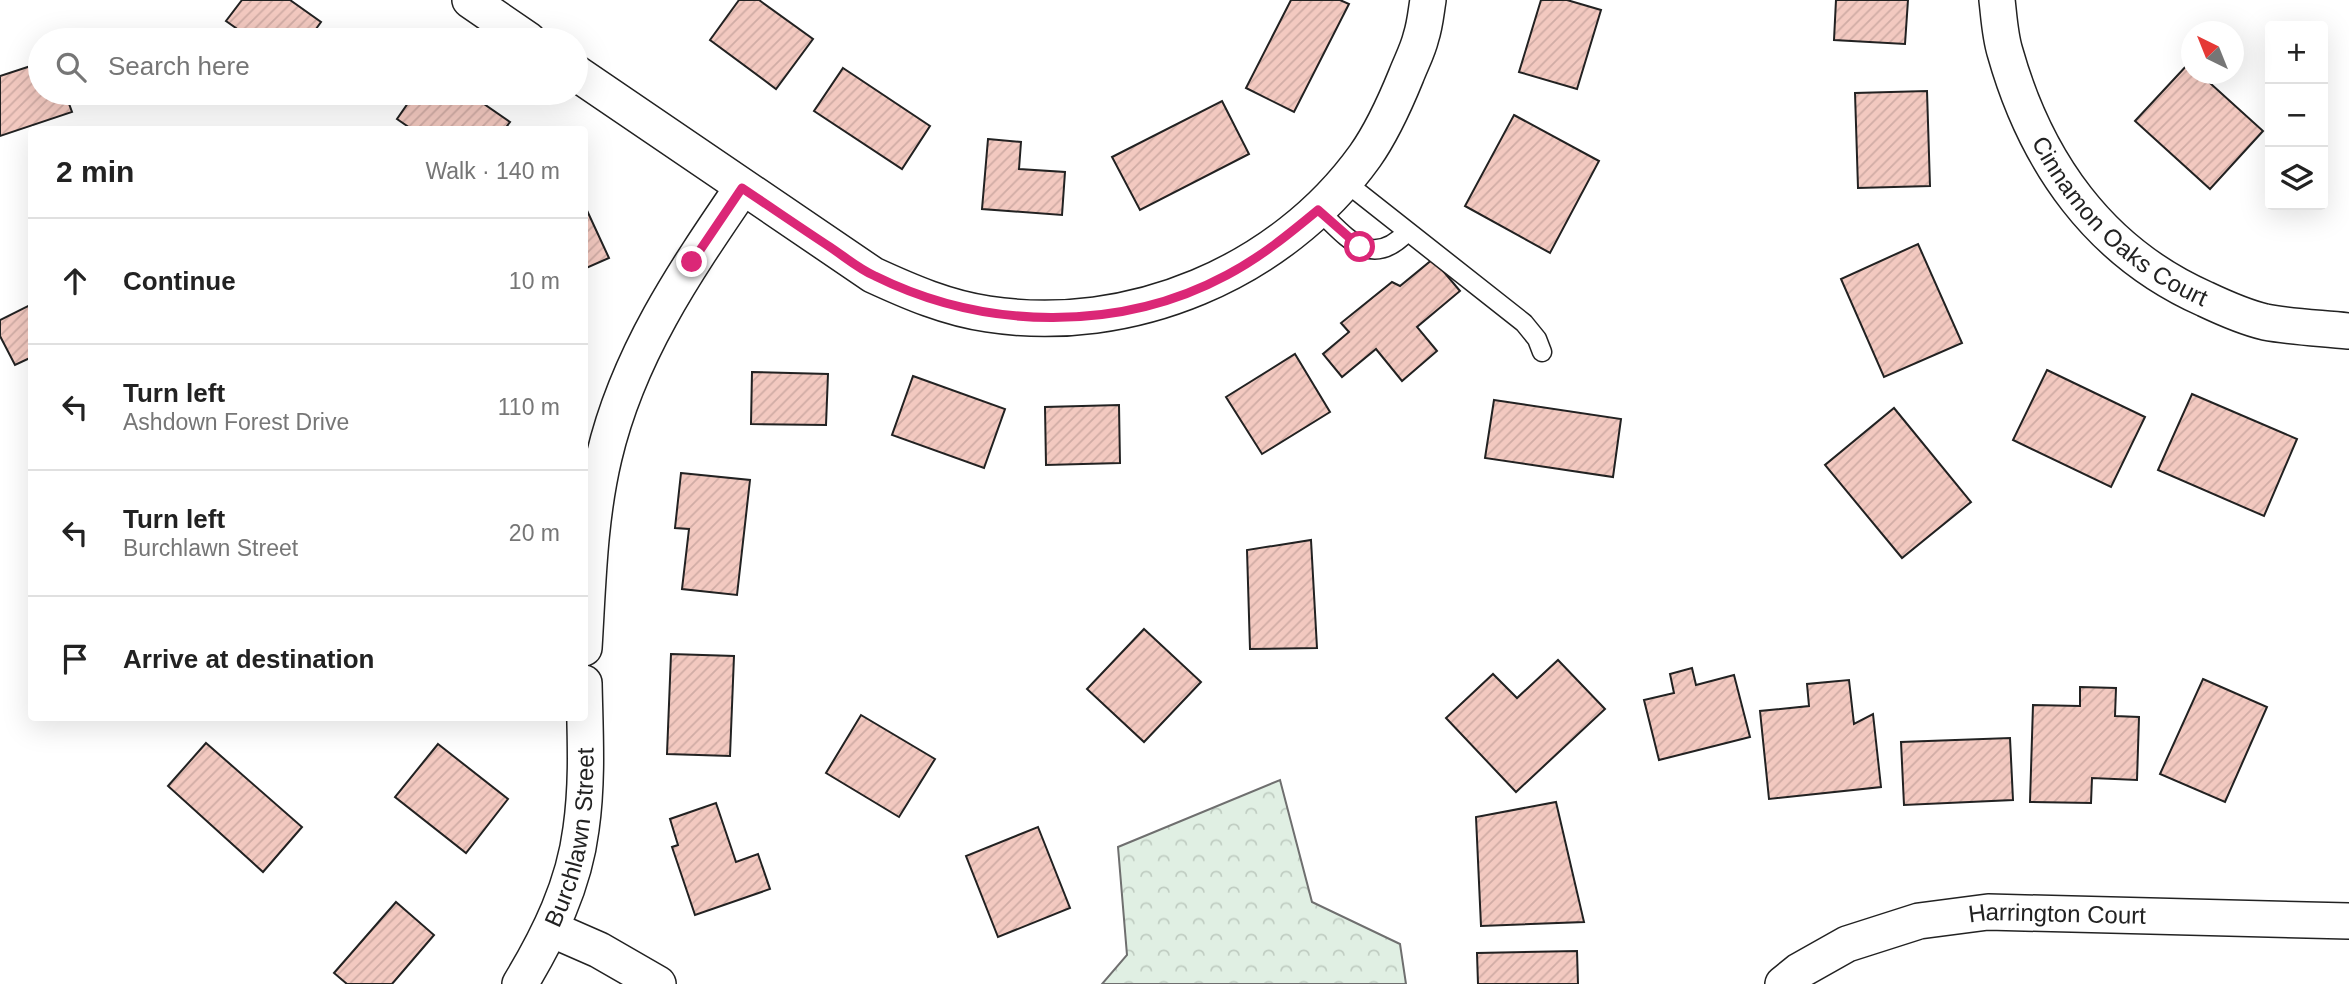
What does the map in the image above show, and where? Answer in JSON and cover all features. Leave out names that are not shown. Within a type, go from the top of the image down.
[{"type":"street","points":[[470,0],[511,28]]},
{"type":"street","points":[[588,81],[873,275],[927,299],[987,314],[1043,319],[1108,313],[1170,299],[1226,275],[1276,245],[1318,210],[1366,155],[1394,106],[1421,37],[1428,0]]},
{"type":"street","name":"Cinnamon Oaks Court","points":[[1997,0],[2004,50],[2027,119],[2054,169],[2105,231],[2133,257],[2183,289],[2236,313],[2264,321],[2349,331]]},
{"type":"street","points":[[588,581],[591,530],[604,456],[627,383],[659,315],[742,188]]},
{"type":"street","name":"Burchlawn Street","points":[[520,984],[551,929],[569,881],[581,831],[586,772],[585,721]]},
{"type":"street","name":"Harrington Court","points":[[1783,984],[1799,971],[1847,944],[1919,921],[1988,912],[2349,921]]},
{"type":"street","points":[[551,929],[599,950],[658,984]]},
{"type":"lane","points":[[1344,181],[1524,323],[1537,339],[1542,352]]},
{"type":"lane","points":[[1318,210],[1352,241],[1370,251],[1385,248],[1407,232]]},
{"type":"green space","points":[[1280,780],[1312,902],[1400,944],[1406,984],[1102,984],[1127,955],[1118,847]]},
{"type":"building","points":[[242,0],[290,0],[321,22],[317,28],[236,28],[226,21]]},
{"type":"building","points":[[739,0],[759,0],[813,39],[776,89],[710,40]]},
{"type":"building","points":[[1291,0],[1340,0],[1349,4],[1294,112],[1246,88]]},
{"type":"building","points":[[1541,0],[1567,0],[1601,10],[1577,89],[1519,72]]},
{"type":"building","points":[[1836,0],[1908,0],[1905,44],[1834,40]]},
{"type":"building","points":[[28,67],[28,105],[69,105],[72,112],[0,136],[0,76]]},
{"type":"building","points":[[843,68],[930,126],[902,169],[814,111]]},
{"type":"building","points":[[2181,72],[2181,84],[2211,84],[2263,131],[2210,189],[2135,121]]},
{"type":"building","points":[[1927,91],[1930,186],[1858,188],[1855,93]]},
{"type":"building","points":[[1222,101],[1249,154],[1140,210],[1112,157]]},
{"type":"building","points":[[407,105],[485,105],[510,122],[507,126],[407,126],[397,119]]},
{"type":"building","points":[[1514,115],[1599,161],[1550,253],[1465,206]]},
{"type":"building","points":[[988,139],[1021,142],[1019,169],[1065,172],[1062,215],[982,209]]},
{"type":"building","points":[[588,213],[609,258],[588,267]]},
{"type":"building","points":[[1918,244],[1962,343],[1884,377],[1841,279]]},
{"type":"building","points":[[1433,259],[1460,291],[1417,327],[1437,351],[1402,381],[1376,349],[1342,377],[1323,354],[1349,332],[1341,323],[1392,282],[1400,286]]},
{"type":"building","points":[[28,306],[28,359],[15,365],[0,336],[0,320]]},
{"type":"building","points":[[1295,354],[1330,412],[1262,454],[1226,397]]},
{"type":"building","points":[[2047,370],[2145,417],[2111,487],[2013,440]]},
{"type":"building","points":[[752,372],[828,374],[826,425],[751,424]]},
{"type":"building","points":[[913,376],[1005,409],[984,468],[892,435]]},
{"type":"building","points":[[2192,394],[2297,439],[2264,516],[2158,470]]},
{"type":"building","points":[[1494,400],[1621,419],[1613,477],[1485,458]]},
{"type":"building","points":[[1119,405],[1120,463],[1046,465],[1045,407]]},
{"type":"building","points":[[1894,408],[1971,502],[1902,558],[1825,465]]},
{"type":"building","points":[[681,473],[750,480],[737,595],[682,589],[689,529],[675,528]]},
{"type":"building","points":[[1311,540],[1317,648],[1250,649],[1247,550]]},
{"type":"building","points":[[1144,629],[1201,682],[1144,742],[1087,689]]},
{"type":"building","points":[[671,654],[734,656],[730,756],[667,754]]},
{"type":"building","points":[[1558,660],[1605,709],[1516,792],[1446,718],[1493,674],[1517,698]]},
{"type":"building","points":[[1692,668],[1696,685],[1734,675],[1750,737],[1659,760],[1644,700],[1674,693],[1670,674]]},
{"type":"building","points":[[2203,679],[2267,707],[2225,802],[2160,774]]},
{"type":"building","points":[[1849,680],[1854,724],[1873,714],[1881,787],[1769,799],[1760,711],[1809,706],[1807,684]]},
{"type":"building","points":[[2080,687],[2116,688],[2115,716],[2139,717],[2137,780],[2092,778],[2091,803],[2030,802],[2033,705],[2080,706]]},
{"type":"building","points":[[861,715],[935,759],[899,817],[826,773]]},
{"type":"building","points":[[2010,738],[2013,800],[1904,805],[1901,742]]},
{"type":"building","points":[[206,743],[302,827],[263,872],[168,786]]},
{"type":"building","points":[[438,744],[508,799],[466,853],[395,797]]},
{"type":"building","points":[[1556,802],[1584,922],[1481,926],[1476,817]]},
{"type":"building","points":[[716,803],[736,862],[758,854],[770,889],[695,915],[672,847],[678,845],[670,819]]},
{"type":"building","points":[[1038,827],[1070,908],[998,937],[966,856]]},
{"type":"building","points":[[396,902],[434,935],[392,984],[347,984],[334,973]]},
{"type":"building","points":[[1577,951],[1578,984],[1478,984],[1477,953]]},
{"type":"route","points":[[692,262],[742,188],[873,275],[927,299],[987,314],[1043,319],[1108,313],[1170,299],[1226,275],[1276,245],[1318,210],[1360,247]]}]
